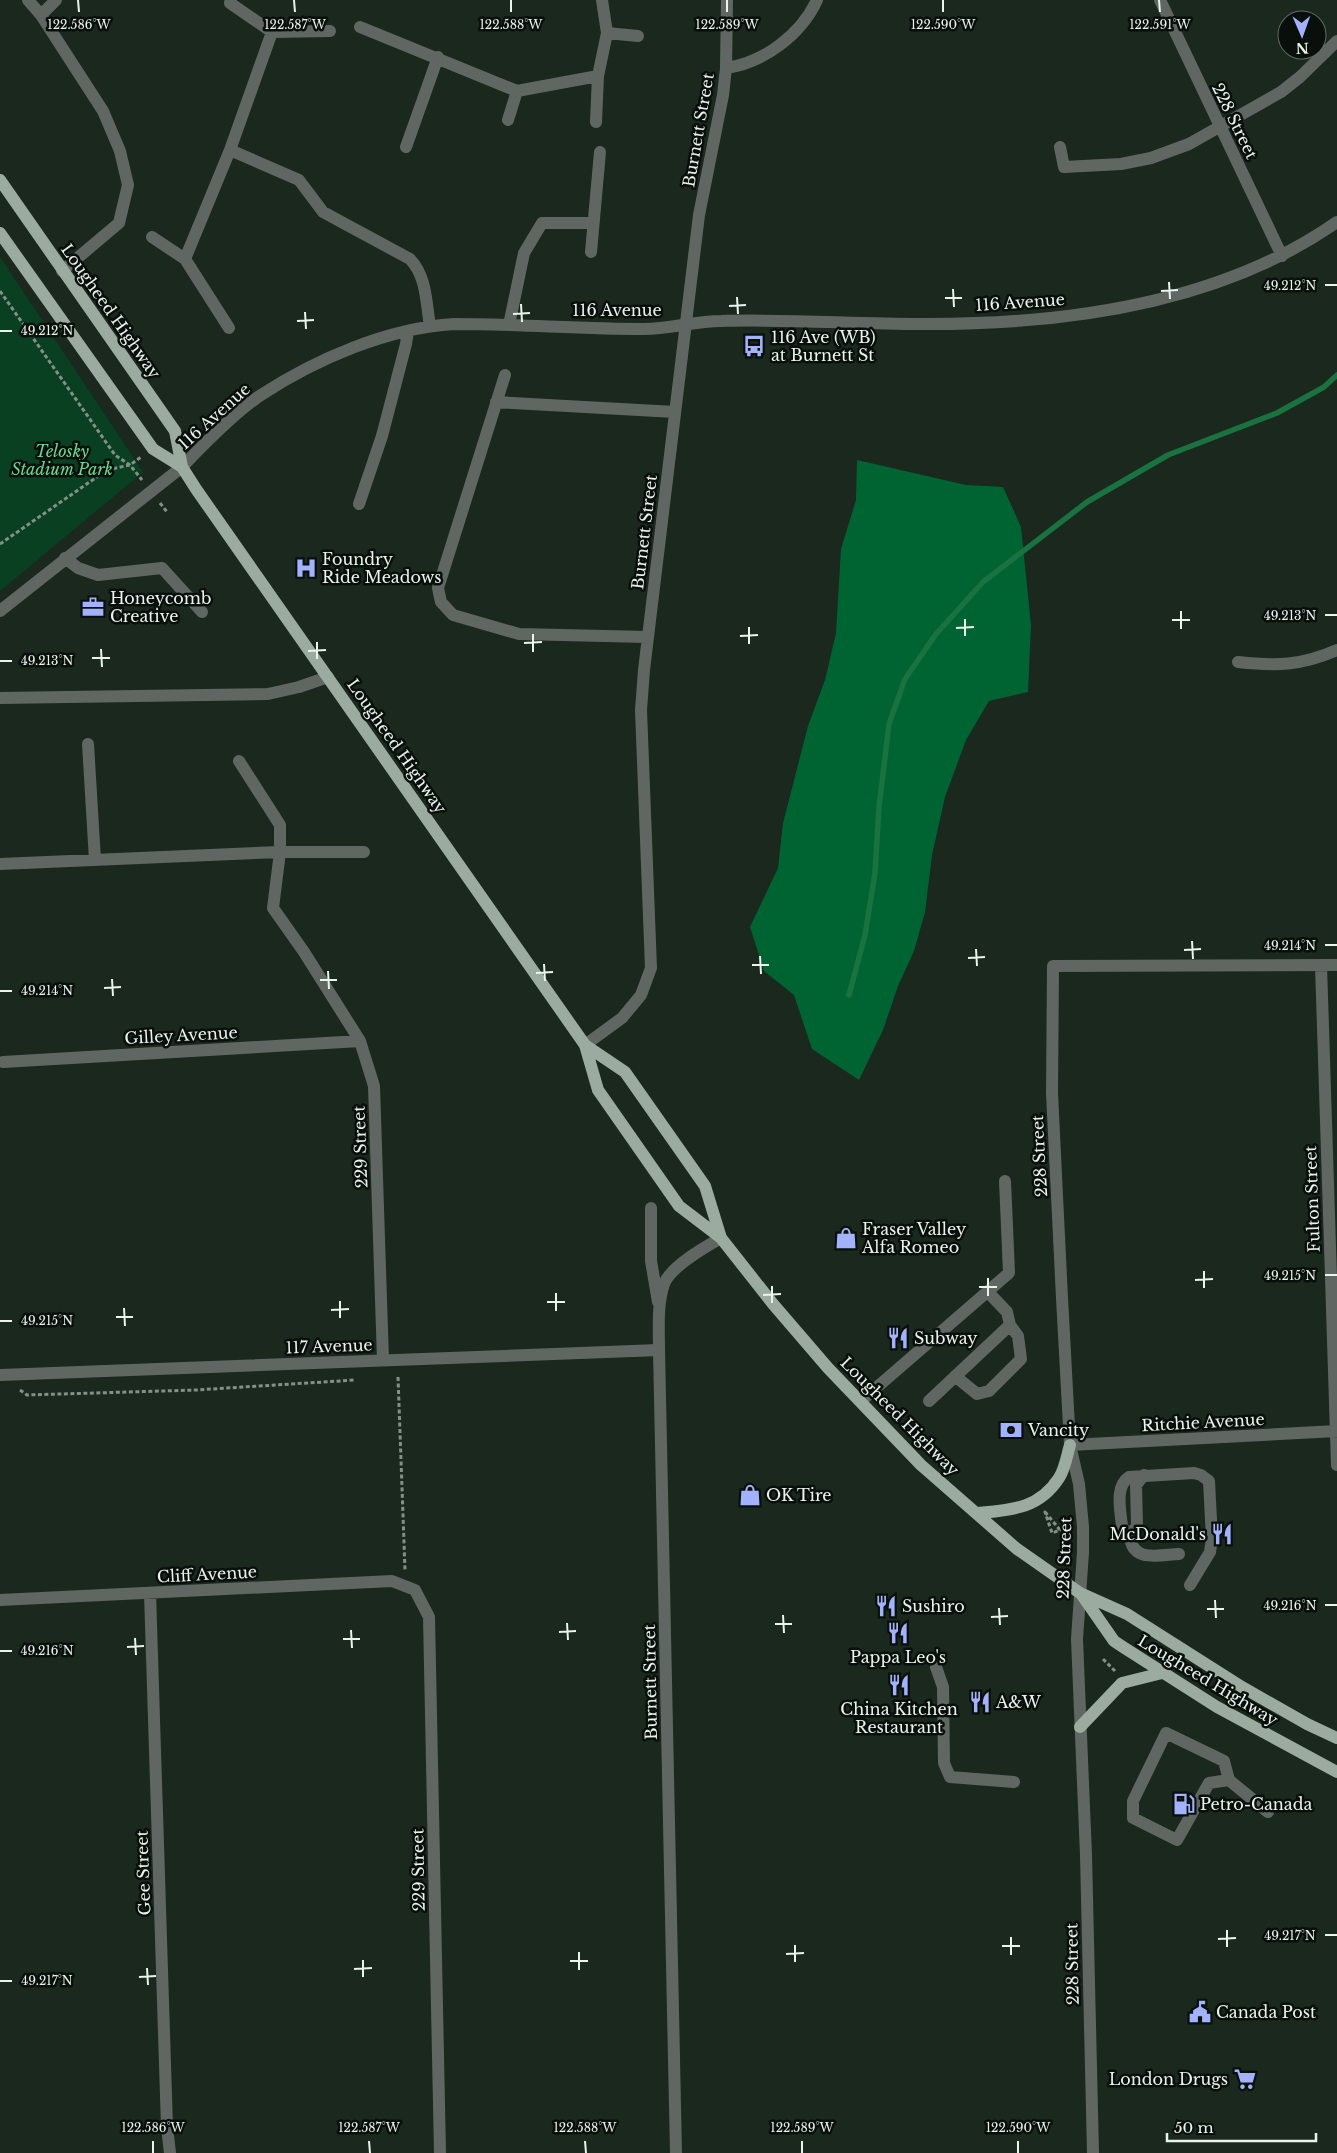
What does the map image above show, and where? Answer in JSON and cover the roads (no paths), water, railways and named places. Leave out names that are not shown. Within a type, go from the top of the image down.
[{"type":"main road","name":"Lougheed Highway","points":[[0,180],[175,431],[182,467]]},
{"type":"main road","name":"Lougheed Highway","points":[[0,233],[153,449],[182,467],[585,1044],[598,1090],[679,1206],[720,1238],[772,1304],[828,1368],[921,1465],[1017,1549],[1080,1592],[1127,1614],[1242,1687],[1307,1724],[1337,1738]]},
{"type":"main road","name":"Lougheed Highway","points":[[585,1044],[625,1072],[705,1186],[720,1238]]},
{"type":"main road","points":[[978,1513],[1016,1510],[1038,1501],[1059,1478],[1070,1445]]},
{"type":"main road","name":"Lougheed Highway","points":[[1080,1592],[1114,1640],[1162,1673],[1242,1721],[1337,1772]]},
{"type":"main road","points":[[1080,1727],[1122,1684],[1162,1673]]},
{"type":"street","points":[[28,0],[41,14],[103,111],[120,151],[128,185],[119,223],[62,271]]},
{"type":"street","points":[[41,14],[56,0]]},
{"type":"street","points":[[231,0],[230,3],[272,32],[330,32]]},
{"type":"street","points":[[596,122],[598,76],[607,33],[602,0]]},
{"type":"street","name":"Burnett Street","points":[[585,1044],[622,1018],[641,995],[651,968],[641,710],[684,324],[699,215],[726,68],[727,0]]},
{"type":"street","points":[[726,68],[750,63],[776,47],[797,29],[817,0]]},
{"type":"street","name":"228 Street","points":[[1160,0],[1282,256]]},
{"type":"street","points":[[360,27],[438,57],[517,91],[598,76]]},
{"type":"street","points":[[186,259],[230,150],[272,32]]},
{"type":"street","points":[[607,33],[638,36]]},
{"type":"street","points":[[1060,146],[1064,166],[1122,164],[1172,151],[1220,127],[1281,92],[1300,78],[1337,42]]},
{"type":"street","points":[[406,147],[438,57]]},
{"type":"street","points":[[508,120],[517,91]]},
{"type":"street","points":[[230,150],[298,180],[324,212],[410,259],[418,267],[422,277],[430,326]]},
{"type":"street","points":[[591,252],[600,152]]},
{"type":"street","name":"116 Avenue","points":[[0,611],[182,467],[209,440],[260,395],[313,365],[375,340],[430,326],[454,324],[647,329],[721,321],[924,324],[1057,318],[1178,294],[1251,270],[1282,256],[1337,222]]},
{"type":"street","points":[[509,325],[524,253],[542,223],[593,223]]},
{"type":"street","points":[[152,237],[186,259],[229,328]]},
{"type":"street","points":[[359,504],[382,436],[408,331]]},
{"type":"street","points":[[505,376],[438,588],[441,602],[453,615],[519,634],[648,637]]},
{"type":"street","points":[[496,402],[675,412]]},
{"type":"street","points":[[65,558],[78,568],[98,576],[162,568],[202,612]]},
{"type":"street","points":[[1238,662],[1279,665],[1297,664],[1337,650]]},
{"type":"street","points":[[0,698],[268,694],[299,687],[328,677]]},
{"type":"street","points":[[88,744],[95,860]]},
{"type":"street","name":"229 Street","points":[[239,761],[280,825],[280,852],[273,908],[304,952],[360,1041],[374,1086],[383,1360]]},
{"type":"street","points":[[0,864],[280,852],[364,852]]},
{"type":"street","points":[[1321,965],[1337,965]]},
{"type":"street","name":"228 Street","points":[[1093,2153],[1086,1855],[1077,1639],[1083,1527],[1079,1484],[1070,1445],[1052,1093],[1053,966],[1321,965]]},
{"type":"street","name":"Fulton Street","points":[[1321,965],[1337,1465]]},
{"type":"street","name":"Gilley Avenue","points":[[3,1062],[360,1041]]},
{"type":"street","points":[[861,1401],[1010,1273],[1005,1181]]},
{"type":"street","points":[[651,1208],[651,1261],[660,1312]]},
{"type":"street","name":"Burnett Street","points":[[676,2153],[659,1350],[660,1312],[664,1284],[668,1277],[692,1254],[720,1238]]},
{"type":"street","points":[[955,1376],[977,1394],[989,1391],[1020,1359],[1018,1336],[1010,1325],[1007,1312],[988,1292]]},
{"type":"street","points":[[928,1400],[1010,1325]]},
{"type":"street","name":"117 Avenue","points":[[0,1375],[659,1350]]},
{"type":"street","name":"Ritchie Avenue","points":[[1070,1445],[1336,1431]]},
{"type":"street","points":[[1179,1554],[1140,1554],[1131,1546],[1130,1535],[1122,1527],[1120,1490],[1124,1480],[1129,1477],[1194,1473],[1201,1475],[1208,1481],[1212,1539],[1210,1552],[1190,1585]]},
{"type":"street","name":"Cliff Avenue","points":[[0,1600],[392,1581],[415,1590]]},
{"type":"street","name":"229 Street","points":[[415,1590],[429,1617],[440,2153]]},
{"type":"street","name":"Gee Street","points":[[150,1593],[167,2117],[170,2153]]},
{"type":"street","points":[[936,1667],[943,1687],[944,1763],[946,1772],[950,1777],[957,1779],[991,1779],[1014,1782]]},
{"type":"street","points":[[1229,1780],[1209,1783],[1177,1840],[1133,1818],[1133,1801],[1166,1733],[1224,1761],[1229,1780],[1268,1812]]},
{"type":"waterway","points":[[849,995],[865,935],[875,873],[879,807],[889,724],[905,679],[936,634],[983,582],[1087,502],[1168,455],[1277,413],[1324,387],[1337,375]]},
{"type":"place","name":"116 Ave (WB) at Burnett St","points":[[754,346]]},
{"type":"place","name":"Foundry Ride Meadows","points":[[306,568]]},
{"type":"place","name":"Honeycomb Creative","points":[[93,607]]},
{"type":"place","name":"Fraser Valley Alfa Romeo","points":[[846,1238]]},
{"type":"place","name":"Subway","points":[[898,1338]]},
{"type":"place","name":"Vancity","points":[[1011,1430]]},
{"type":"place","name":"OK Tire","points":[[750,1495]]},
{"type":"place","name":"McDonald's","points":[[1222,1534]]},
{"type":"place","name":"Sushiro","points":[[886,1606]]},
{"type":"place","name":"Pappa Leo's","points":[[898,1633]]},
{"type":"place","name":"China Kitchen Restaurant","points":[[899,1685]]},
{"type":"place","name":"A&W","points":[[980,1702]]},
{"type":"place","name":"Petro-Canada","points":[[1184,1804]]},
{"type":"place","name":"Canada Post","points":[[1200,2012]]},
{"type":"place","name":"London Drugs","points":[[1245,2079]]},
{"type":"park label","name":"Telosky Stadium Park","points":[[62,460]]}]
